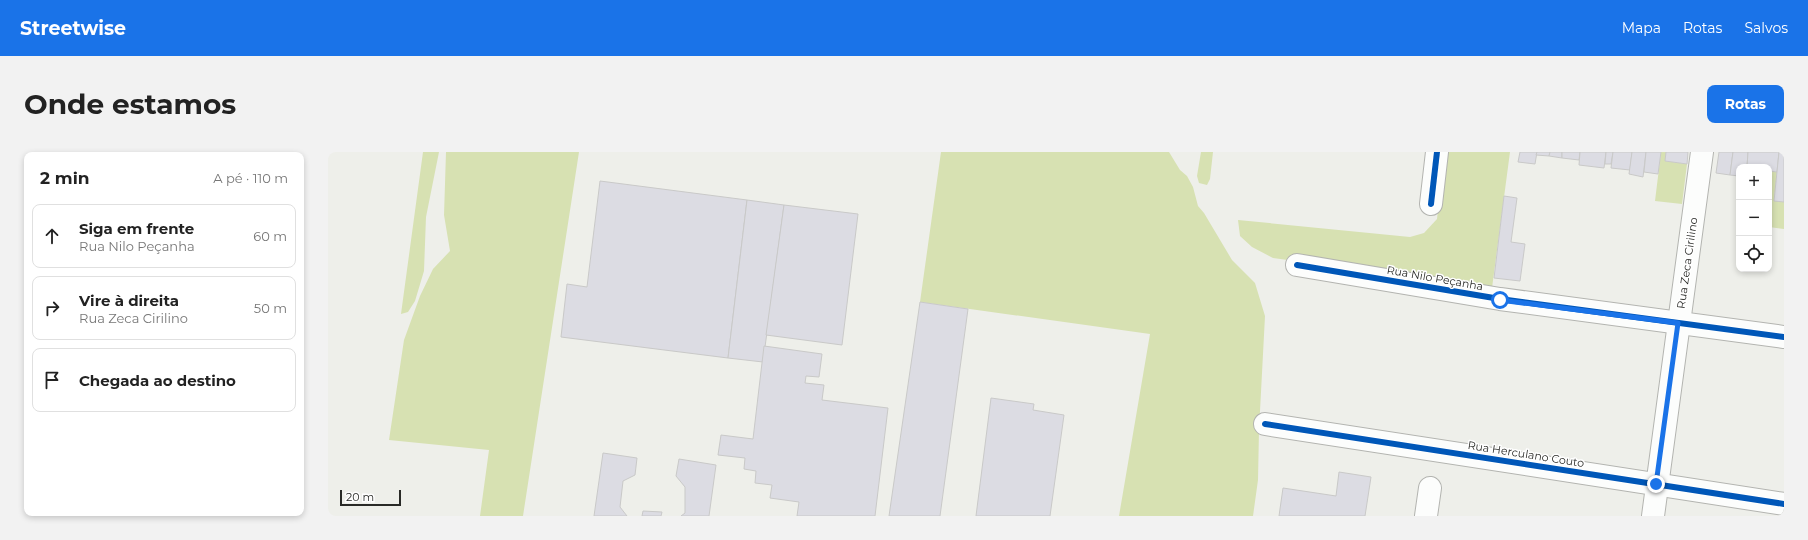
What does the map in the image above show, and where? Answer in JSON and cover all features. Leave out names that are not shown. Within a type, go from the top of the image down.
[{"type":"street","points":[[1431,204],[1437,152]]},
{"type":"street","name":"Rua Zeca Cirilino","points":[[1653,516],[1656,484],[1702,152]]},
{"type":"street","name":"Rua Nilo Peçanha","points":[[1297,265],[1500,300],[1784,337]]},
{"type":"street","name":"Rua Herculano Couto","points":[[1265,424],[1784,504]]},
{"type":"street","points":[[1426,516],[1430,488]]},
{"type":"green space","points":[[423,152],[439,152],[426,217],[424,271],[415,301],[408,312],[401,314]]},
{"type":"green space","points":[[446,152],[579,152],[523,516],[480,516],[489,450],[389,440],[404,340],[420,296],[433,269],[450,251],[444,215]]},
{"type":"green space","points":[[941,152],[1169,152],[1180,170],[1187,176],[1193,187],[1198,206],[1204,213],[1232,260],[1255,283],[1265,316],[1258,480],[1253,516],[1119,516],[1150,334],[920,302]]},
{"type":"green space","points":[[1201,152],[1213,152],[1210,179],[1207,185],[1199,183],[1197,176]]},
{"type":"green space","points":[[1444,152],[1510,152],[1492,288],[1273,258],[1252,247],[1240,236],[1238,220],[1410,237],[1424,233],[1437,219]]},
{"type":"green space","points":[[1661,152],[1666,152],[1666,161],[1687,164],[1682,204],[1655,201]]},
{"type":"green space","points":[[1772,171],[1777,172],[1774,200],[1784,202],[1784,229],[1772,227]]},
{"type":"building","points":[[1520,152],[1537,152],[1535,164],[1518,162]]},
{"type":"building","points":[[1537,152],[1550,152],[1549,156],[1536,155]]},
{"type":"building","points":[[1550,152],[1562,152],[1562,158],[1549,156]]},
{"type":"building","points":[[1562,152],[1580,152],[1579,160],[1562,158]]},
{"type":"building","points":[[1580,152],[1606,152],[1604,168],[1579,165]]},
{"type":"building","points":[[1606,152],[1613,152],[1611,164],[1605,164]]},
{"type":"building","points":[[1613,152],[1632,152],[1630,170],[1611,168]]},
{"type":"building","points":[[1632,152],[1646,152],[1643,177],[1629,174]]},
{"type":"building","points":[[1646,152],[1661,152],[1658,174],[1644,172]]},
{"type":"building","points":[[1666,152],[1688,152],[1687,164],[1665,161]]},
{"type":"building","points":[[1719,152],[1733,152],[1730,175],[1716,173]]},
{"type":"building","points":[[1733,152],[1748,152],[1747,164],[1736,164],[1736,176],[1730,175]]},
{"type":"building","points":[[1748,152],[1779,152],[1777,172],[1772,171],[1772,164],[1747,164]]},
{"type":"building","points":[[1779,152],[1784,152],[1784,202],[1774,201]]},
{"type":"building","points":[[600,181],[747,200],[728,358],[561,337],[567,284],[587,287]]},
{"type":"building","points":[[1504,196],[1517,198],[1511,242],[1525,244],[1520,281],[1494,278]]},
{"type":"building","points":[[747,200],[784,205],[763,362],[728,358]]},
{"type":"building","points":[[784,205],[858,214],[842,345],[766,335]]},
{"type":"building","points":[[920,302],[968,309],[940,516],[889,516]]},
{"type":"building","points":[[764,346],[822,354],[819,377],[806,376],[805,383],[824,385],[822,400],[888,408],[875,516],[797,516],[799,502],[770,498],[772,485],[755,483],[756,471],[744,469],[745,458],[718,455],[721,435],[753,439]]},
{"type":"building","points":[[991,398],[1034,404],[1033,410],[1064,415],[1050,516],[976,516]]},
{"type":"building","points":[[603,453],[637,458],[635,475],[623,481],[620,507],[627,516],[594,516]]},
{"type":"building","points":[[679,459],[716,465],[709,516],[681,516],[685,513],[685,487],[676,476]]},
{"type":"building","points":[[1339,472],[1371,477],[1365,516],[1279,516],[1283,488],[1336,496]]},
{"type":"building","points":[[643,511],[662,512],[661,516],[642,516]]},
{"type":"cycle path","points":[[1431,204],[1437,152]]},
{"type":"cycle path","points":[[1297,265],[1500,299],[1784,337]]},
{"type":"cycle path","points":[[1265,424],[1784,504]]},
{"type":"route","points":[[1500,300],[1678,323],[1656,484]]}]
